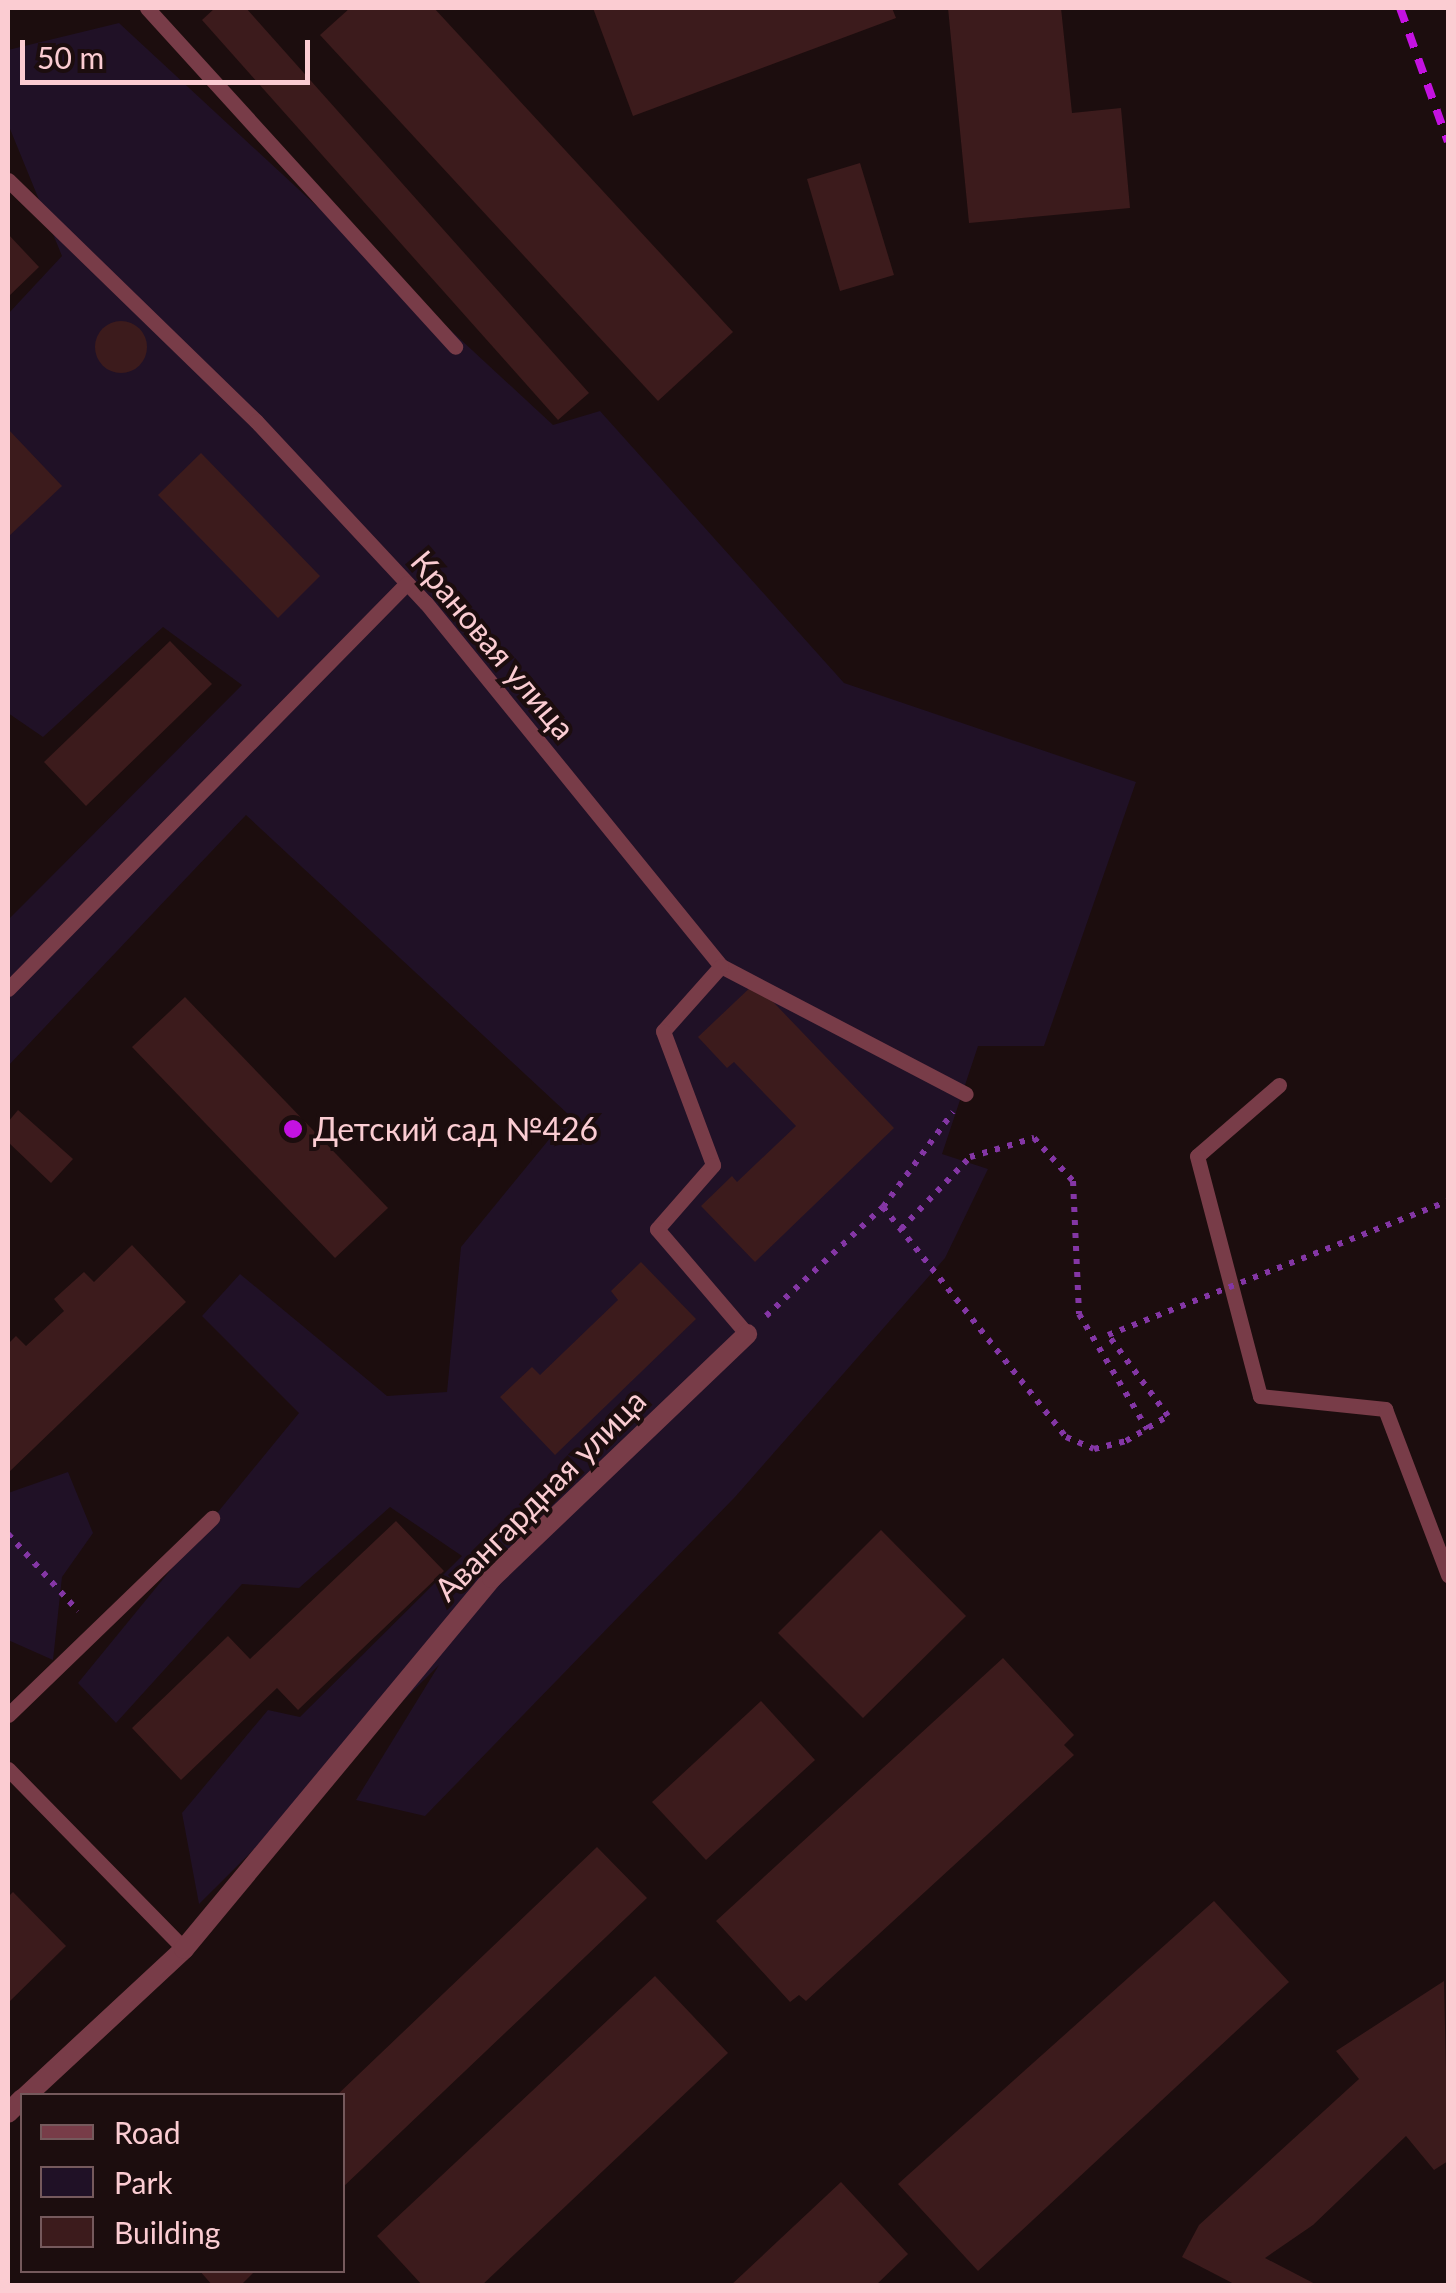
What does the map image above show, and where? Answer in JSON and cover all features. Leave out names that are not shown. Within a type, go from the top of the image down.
[{"type":"street","name":"Авангардная улица","points":[[28,2093],[184,1949],[492,1578],[747,1334]]},
{"type":"lane","points":[[147,8],[455,346]]},
{"type":"lane","name":"Крановая улица","points":[[8,180],[256,421],[407,583],[721,966],[966,1094]]},
{"type":"lane","points":[[8,989],[407,583]]},
{"type":"lane","points":[[721,966],[663,1032],[713,1165],[658,1229],[747,1334]]},
{"type":"lane","points":[[1279,1085],[1197,1156],[1260,1396],[1386,1409],[1448,1575]]},
{"type":"lane","points":[[8,1715],[212,1518]]},
{"type":"lane","points":[[8,1769],[184,1949]]},
{"type":"lane","points":[[8,1793],[20,1781]]},
{"type":"path","points":[[747,1334],[884,1206],[966,1094]]},
{"type":"path","points":[[902,1229],[970,1157],[1034,1138],[1073,1181],[1079,1314],[1147,1429]]},
{"type":"path","points":[[884,1206],[1066,1437],[1094,1449],[1126,1441],[1168,1416],[1108,1335],[1448,1201]]},
{"type":"path","points":[[8,1534],[96,1630]]},
{"type":"green space","points":[[119,23],[553,425],[600,411],[844,683],[1136,782],[1044,1046],[978,1046],[942,1154],[988,1169],[945,1258],[735,1497],[425,1816],[356,1800],[439,1665],[199,1904],[182,1813],[268,1710],[300,1717],[462,1556],[390,1507],[299,1588],[242,1584],[116,1723],[78,1683],[299,1413],[202,1316],[240,1274],[387,1396],[447,1392],[461,1247],[569,1115],[246,815],[8,1066],[8,920],[242,685],[163,627],[43,737],[8,713],[8,314],[62,256],[8,124],[8,50]]},
{"type":"green space","points":[[68,1472],[93,1533],[62,1577],[53,1660],[8,1640],[8,1493]]},
{"type":"building","points":[[215,8],[246,8],[589,393],[558,420],[202,20]]},
{"type":"building","points":[[350,8],[434,8],[733,332],[658,401],[320,35]]},
{"type":"building","points":[[593,8],[892,8],[896,18],[633,116]]},
{"type":"building","points":[[948,8],[1061,8],[1072,113],[1121,108],[1130,208],[969,223]]},
{"type":"building","points":[[860,163],[894,275],[840,291],[807,179]]},
{"type":"building","points":[[8,234],[39,267],[8,297]]},
{"type":"building","points":[[121,321],[140,328],[147,347],[140,366],[121,373],[102,366],[95,347],[102,328]]},
{"type":"building","points":[[8,429],[62,486],[8,537]]},
{"type":"building","points":[[201,453],[320,576],[278,618],[158,495]]},
{"type":"building","points":[[170,641],[212,684],[86,806],[44,762]]},
{"type":"building","points":[[755,983],[894,1128],[755,1262],[701,1206],[732,1176],[737,1182],[796,1126],[734,1062],[727,1068],[698,1037]]},
{"type":"building","points":[[185,997],[388,1208],[335,1258],[132,1047]]},
{"type":"building","points":[[18,1110],[73,1159],[51,1183],[8,1142],[8,1122]]},
{"type":"building","points":[[132,1245],[186,1302],[8,1473],[8,1344],[16,1336],[26,1346],[64,1311],[54,1299],[84,1272],[94,1282]]},
{"type":"building","points":[[641,1262],[696,1319],[555,1455],[500,1397],[532,1367],[540,1375],[618,1300],[611,1291]]},
{"type":"building","points":[[396,1521],[444,1571],[298,1710],[277,1688],[181,1780],[132,1728],[228,1636],[250,1659]]},
{"type":"building","points":[[881,1530],[966,1616],[863,1718],[778,1633]]},
{"type":"building","points":[[1003,1658],[1074,1735],[1064,1745],[1074,1755],[806,2001],[799,1995],[790,2002],[716,1921]]},
{"type":"building","points":[[761,1701],[815,1760],[706,1860],[652,1802]]},
{"type":"building","points":[[597,1847],[647,1898],[345,2185],[345,2093],[339,2093]]},
{"type":"building","points":[[13,1892],[66,1946],[8,2003],[8,1897]]},
{"type":"building","points":[[1214,1901],[1289,1982],[978,2271],[898,2184]]},
{"type":"building","points":[[655,1976],[728,2053],[481,2286],[423,2286],[377,2236]]},
{"type":"building","points":[[1444,1981],[1448,2161],[1434,2170],[1406,2136],[1313,2225],[1265,2258],[1319,2286],[1238,2286],[1182,2257],[1199,2225],[1359,2079],[1336,2051]]},
{"type":"building","points":[[841,2182],[908,2254],[875,2286],[730,2286]]},
{"type":"building","points":[[202,2273],[253,2273],[240,2286],[213,2286]]},
{"type":"railway","points":[[1400,8],[1448,142]]},
{"type":"place","name":"Детский сад №426","points":[[293,1129]]}]
